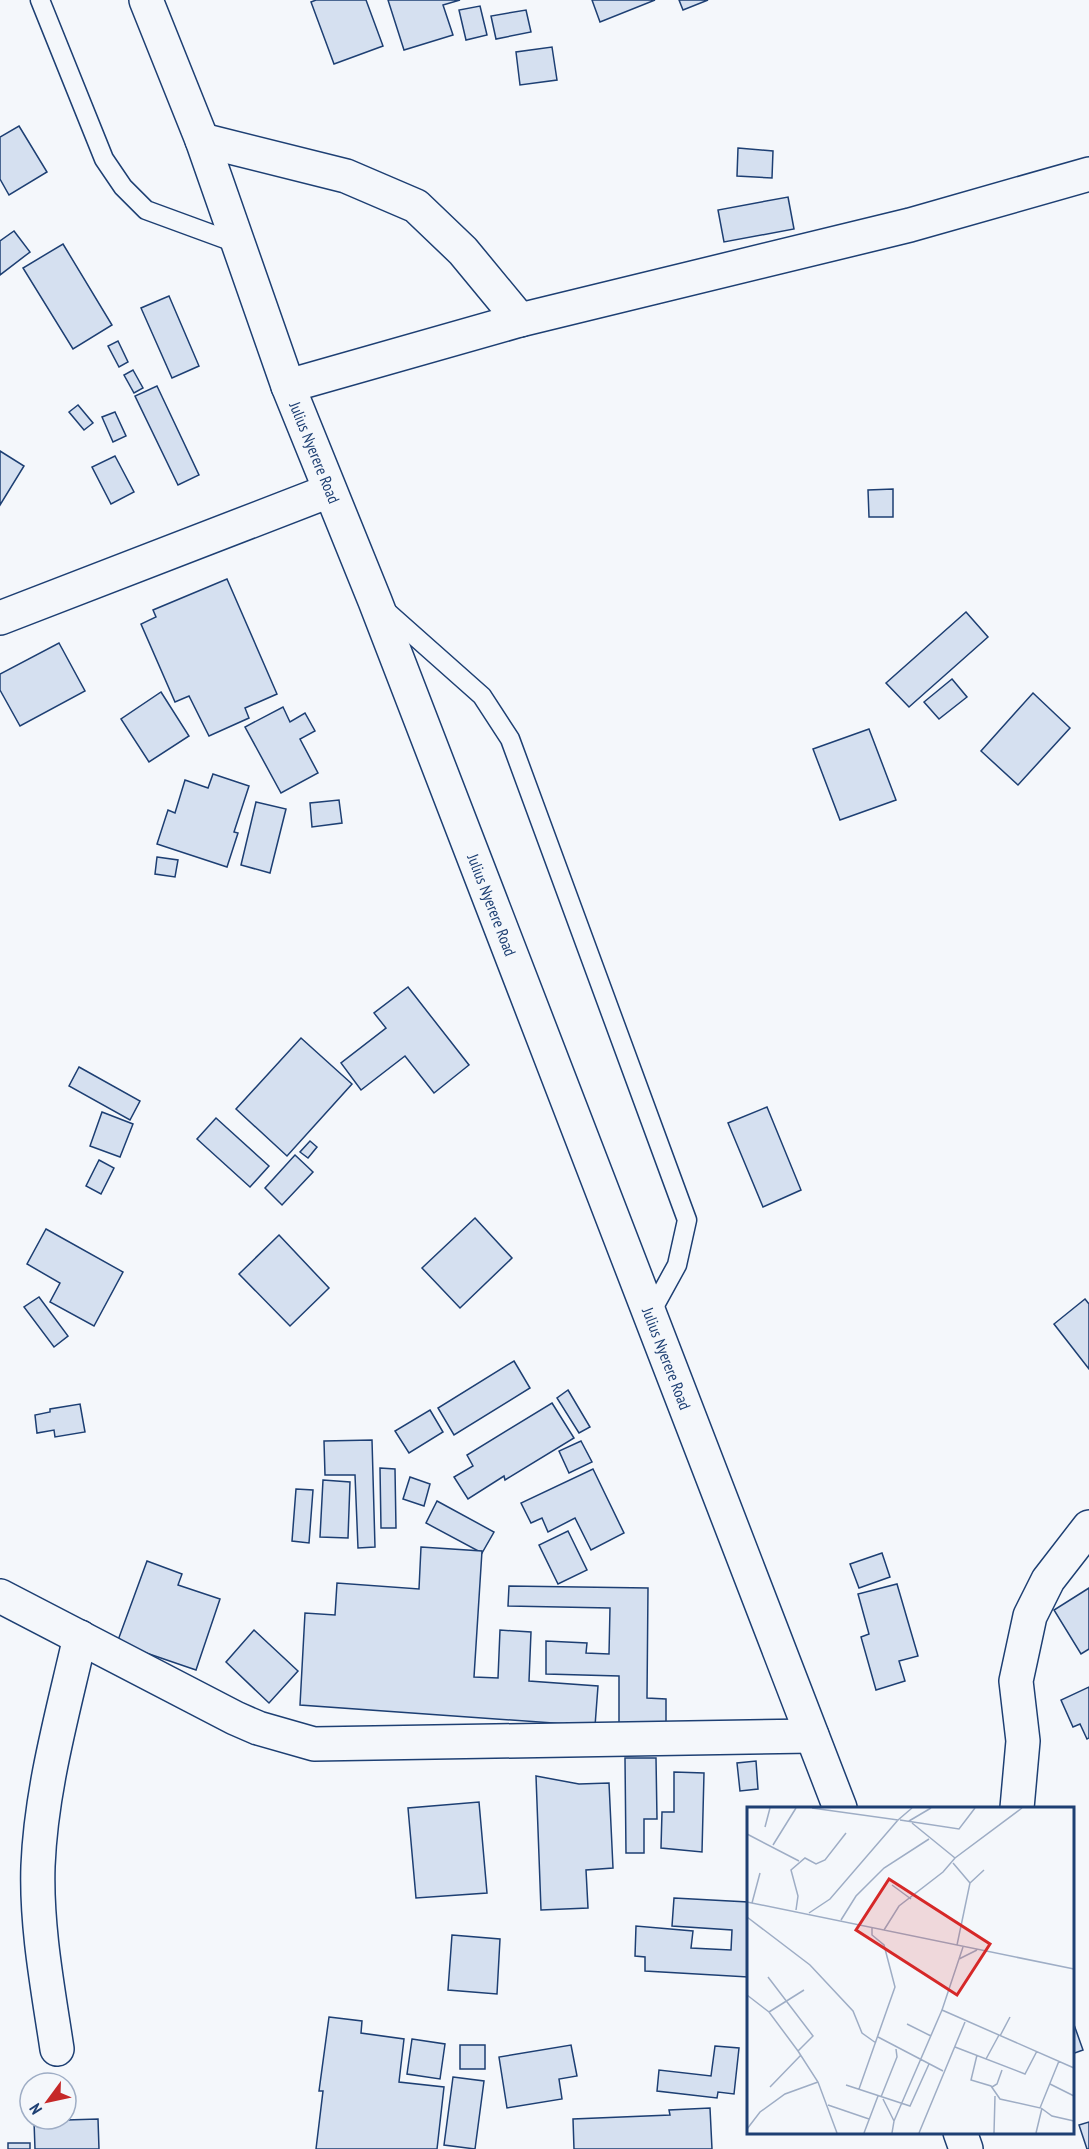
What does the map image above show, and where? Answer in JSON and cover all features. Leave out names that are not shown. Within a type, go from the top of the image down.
[{"type":"main road","name":"Julius Nyerere Road","points":[[146,0],[202,140],[236,243],[328,491],[375,601],[839,1807]]},
{"type":"main road","points":[[202,140],[346,176],[416,206],[463,251],[520,320]]},
{"type":"main road","points":[[288,386],[520,320],[910,225],[1089,174]]},
{"type":"main road","points":[[0,618],[328,491]]},
{"type":"main road","points":[[1017,1807],[1023,1741],[1016,1681],[1030,1616],[1048,1580],[1089,1527]]},
{"type":"main road","points":[[0,1596],[235,1718],[258,1728],[314,1744],[812,1736]]},
{"type":"main road","points":[[57,2049],[42,1952],[38,1866],[52,1759],[80,1636]]},
{"type":"main road","points":[[960,2134],[966,2149]]},
{"type":"lane","points":[[40,0],[104,159],[123,187],[146,210],[236,243]]},
{"type":"lane","points":[[375,601],[482,696],[510,739],[687,1220],[677,1265],[649,1316]]},
{"type":"building","points":[[316,0],[366,0],[383,46],[334,64],[311,2]]},
{"type":"building","points":[[388,0],[460,0],[443,5],[453,35],[404,50]]},
{"type":"building","points":[[592,0],[655,0],[600,22]]},
{"type":"building","points":[[679,0],[708,0],[683,10]]},
{"type":"building","points":[[480,6],[487,35],[466,40],[459,10]]},
{"type":"building","points":[[526,10],[531,32],[496,39],[491,16]]},
{"type":"building","points":[[552,47],[557,80],[520,85],[516,52]]},
{"type":"building","points":[[19,126],[47,172],[9,195],[0,179],[0,137]]},
{"type":"building","points":[[738,148],[773,151],[772,178],[737,176]]},
{"type":"building","points":[[788,197],[794,229],[724,242],[718,210]]},
{"type":"building","points":[[14,231],[30,252],[0,275],[0,241]]},
{"type":"building","points":[[63,244],[112,325],[73,349],[23,268]]},
{"type":"building","points":[[169,296],[199,366],[172,378],[141,308]]},
{"type":"building","points":[[118,341],[128,362],[119,367],[108,346]]},
{"type":"building","points":[[133,370],[143,388],[134,393],[124,375]]},
{"type":"building","points":[[157,386],[199,475],[178,485],[135,396]]},
{"type":"building","points":[[78,405],[93,423],[84,430],[69,412]]},
{"type":"building","points":[[115,412],[126,436],[113,442],[102,417]]},
{"type":"building","points":[[0,451],[24,466],[0,505]]},
{"type":"building","points":[[115,456],[134,492],[111,504],[92,467]]},
{"type":"building","points":[[893,489],[893,517],[869,517],[868,490]]},
{"type":"building","points":[[227,579],[277,694],[245,708],[249,718],[209,736],[189,696],[175,702],[141,624],[156,617],[153,610]]},
{"type":"building","points":[[966,612],[988,637],[909,707],[886,683]]},
{"type":"building","points":[[59,643],[85,691],[20,726],[0,690],[0,674]]},
{"type":"building","points":[[952,679],[967,697],[939,719],[924,702]]},
{"type":"building","points":[[161,692],[189,736],[149,762],[121,719]]},
{"type":"building","points":[[1033,693],[1070,728],[1018,785],[981,751]]},
{"type":"building","points":[[283,707],[290,722],[305,713],[315,731],[300,739],[318,773],[281,793],[245,727]]},
{"type":"building","points":[[869,729],[896,800],[840,820],[813,749]]},
{"type":"building","points":[[213,774],[249,786],[234,832],[238,833],[227,867],[157,844],[168,810],[175,813],[185,780],[208,788]]},
{"type":"building","points":[[339,800],[342,823],[312,827],[310,803]]},
{"type":"building","points":[[256,802],[286,809],[270,873],[241,865]]},
{"type":"building","points":[[157,857],[178,860],[175,877],[155,874]]},
{"type":"building","points":[[408,987],[469,1065],[434,1093],[405,1056],[361,1090],[341,1063],[386,1028],[374,1013]]},
{"type":"building","points":[[301,1038],[352,1084],[287,1156],[236,1109]]},
{"type":"building","points":[[79,1067],[140,1101],[130,1120],[69,1086]]},
{"type":"building","points":[[767,1107],[801,1190],[763,1207],[728,1123]]},
{"type":"building","points":[[102,1112],[133,1124],[120,1157],[90,1146]]},
{"type":"building","points":[[216,1118],[269,1166],[250,1187],[197,1139]]},
{"type":"building","points":[[310,1141],[317,1147],[308,1158],[300,1152]]},
{"type":"building","points":[[295,1155],[313,1172],[282,1205],[265,1188]]},
{"type":"building","points":[[99,1160],[114,1168],[101,1194],[86,1186]]},
{"type":"building","points":[[475,1218],[512,1258],[460,1308],[422,1268]]},
{"type":"building","points":[[46,1229],[123,1272],[94,1326],[50,1302],[60,1283],[27,1264]]},
{"type":"building","points":[[279,1235],[329,1288],[290,1326],[239,1274]]},
{"type":"building","points":[[39,1297],[68,1336],[54,1347],[24,1307]]},
{"type":"building","points":[[1085,1299],[1089,1304],[1089,1369],[1054,1324]]},
{"type":"building","points":[[514,1361],[530,1388],[454,1435],[438,1408]]},
{"type":"building","points":[[568,1390],[590,1427],[579,1433],[557,1398]]},
{"type":"building","points":[[552,1403],[574,1438],[505,1480],[504,1476],[468,1499],[454,1477],[473,1466],[467,1455]]},
{"type":"building","points":[[80,1404],[85,1432],[55,1437],[54,1430],[37,1433],[35,1415],[50,1412],[50,1409]]},
{"type":"building","points":[[430,1410],[443,1432],[409,1453],[395,1431]]},
{"type":"building","points":[[372,1440],[375,1547],[358,1548],[355,1475],[325,1475],[324,1441]]},
{"type":"building","points":[[581,1441],[592,1462],[569,1473],[559,1451]]},
{"type":"building","points":[[380,1468],[395,1469],[396,1528],[381,1528]]},
{"type":"building","points":[[593,1469],[624,1533],[591,1550],[575,1518],[548,1532],[542,1518],[531,1523],[521,1503]]},
{"type":"building","points":[[410,1477],[430,1484],[424,1506],[403,1499]]},
{"type":"building","points":[[323,1480],[350,1482],[348,1538],[320,1537]]},
{"type":"building","points":[[296,1489],[313,1490],[309,1543],[292,1541]]},
{"type":"building","points":[[437,1501],[494,1532],[482,1553],[426,1523]]},
{"type":"building","points":[[568,1531],[587,1570],[558,1584],[539,1545]]},
{"type":"building","points":[[421,1547],[482,1551],[474,1677],[498,1678],[500,1630],[531,1632],[529,1681],[598,1686],[595,1726],[300,1705],[305,1613],[335,1615],[337,1583],[419,1589]]},
{"type":"building","points":[[882,1553],[890,1577],[859,1588],[850,1564]]},
{"type":"building","points":[[147,1561],[182,1574],[178,1585],[220,1599],[196,1670],[117,1643]]},
{"type":"building","points":[[897,1584],[918,1656],[899,1661],[905,1681],[876,1690],[861,1637],[869,1634],[858,1594]]},
{"type":"building","points":[[509,1586],[648,1588],[647,1698],[666,1699],[666,1727],[619,1727],[619,1676],[546,1674],[546,1641],[587,1643],[586,1653],[609,1654],[610,1608],[508,1606]]},
{"type":"building","points":[[1089,1588],[1089,1649],[1081,1654],[1054,1610]]},
{"type":"building","points":[[254,1630],[298,1671],[269,1703],[226,1662]]},
{"type":"building","points":[[1089,1687],[1089,1738],[1087,1739],[1080,1724],[1073,1727],[1061,1700]]},
{"type":"building","points":[[625,1758],[656,1758],[657,1819],[644,1819],[644,1853],[626,1853]]},
{"type":"building","points":[[756,1761],[758,1789],[740,1791],[737,1763]]},
{"type":"building","points":[[674,1772],[704,1773],[702,1852],[661,1848],[662,1812],[674,1812]]},
{"type":"building","points":[[536,1776],[579,1784],[609,1783],[613,1868],[586,1870],[588,1908],[541,1910]]},
{"type":"building","points":[[479,1802],[487,1893],[416,1898],[408,1808]]},
{"type":"building","points":[[674,1898],[747,1902],[747,1977],[645,1971],[645,1957],[635,1956],[636,1926],[693,1931],[691,1948],[731,1950],[732,1930],[672,1926]]},
{"type":"building","points":[[452,1935],[500,1939],[497,1994],[448,1990]]},
{"type":"building","points":[[329,2017],[362,2021],[361,2033],[404,2039],[399,2082],[444,2087],[437,2149],[316,2149],[323,2091],[319,2091]]},
{"type":"building","points":[[1074,2025],[1083,2050],[1074,2053]]},
{"type":"building","points":[[412,2039],[445,2044],[440,2079],[407,2074]]},
{"type":"building","points":[[460,2045],[485,2045],[485,2069],[460,2069]]},
{"type":"building","points":[[571,2045],[577,2076],[559,2079],[562,2099],[507,2108],[499,2057]]},
{"type":"building","points":[[715,2046],[739,2048],[734,2094],[718,2092],[717,2098],[657,2091],[659,2070],[711,2076]]},
{"type":"building","points":[[453,2077],[484,2081],[475,2149],[444,2145]]},
{"type":"building","points":[[710,2108],[712,2149],[574,2149],[573,2119],[670,2115],[669,2110]]},
{"type":"building","points":[[98,2119],[99,2149],[35,2149],[34,2131],[78,2131],[78,2120]]},
{"type":"building","points":[[1089,2122],[1089,2149],[1087,2149],[1079,2125]]},
{"type":"building","points":[[8,2143],[30,2143],[30,2149],[8,2149]]}]
